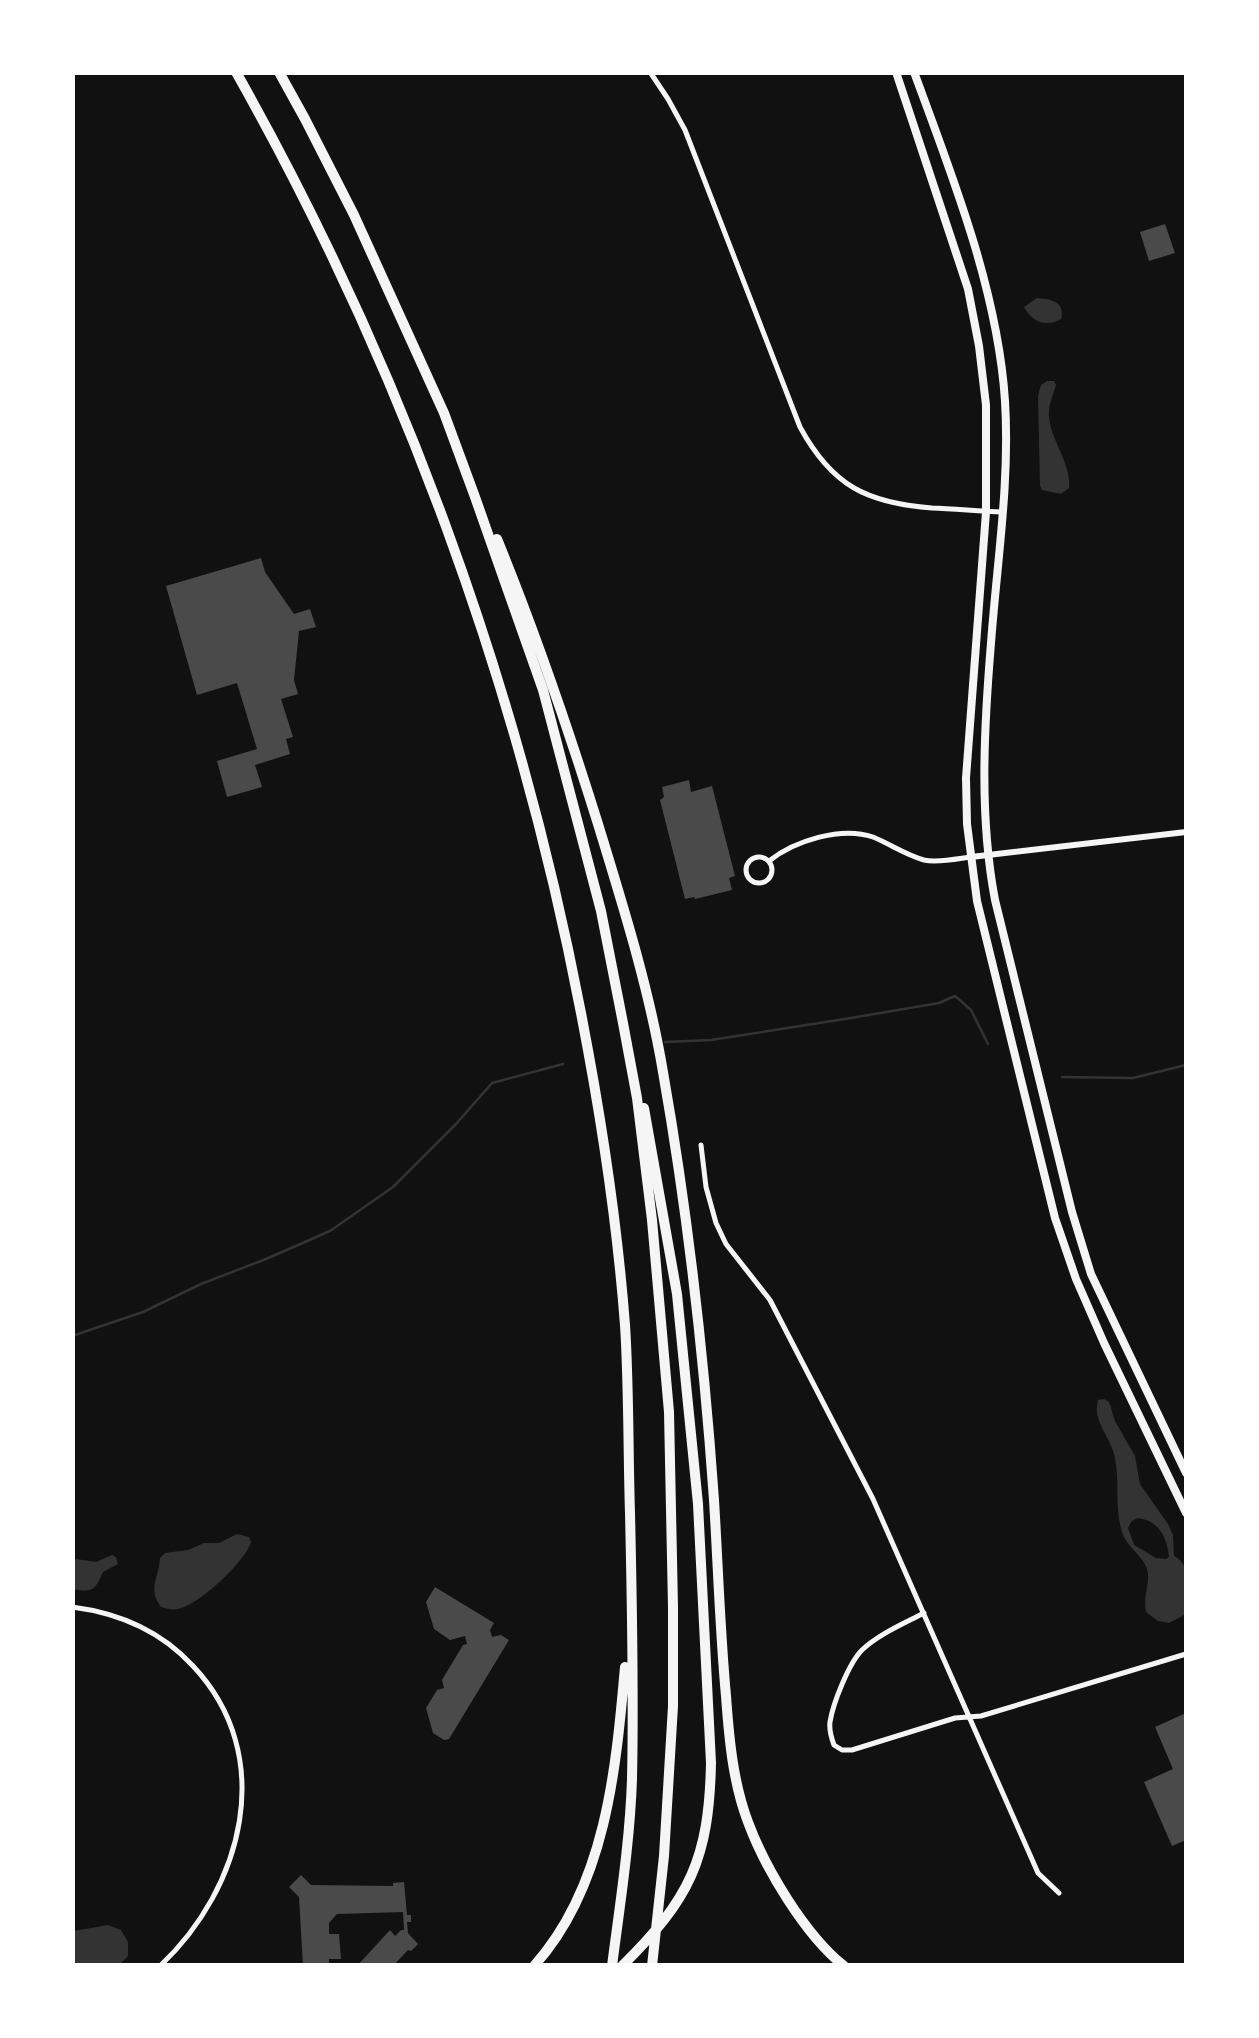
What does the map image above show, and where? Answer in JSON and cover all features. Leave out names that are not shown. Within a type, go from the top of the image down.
[{"type":"highway","points":[[236,72],[348,290],[394,393],[479,616],[544,840],[570,955],[600,1111],[625,1330],[632,1782],[612,1966]]},
{"type":"highway","points":[[279,72],[354,215],[444,413],[515,584],[570,736],[616,883],[650,1003],[669,1105],[695,1291],[730,1748],[748,1822],[778,1884],[806,1925],[844,1966]]},
{"type":"highway","points":[[444,413],[543,690],[601,911],[637,1098],[669,1412],[674,1607],[666,1823],[652,1966]]},
{"type":"highway","points":[[622,1966],[662,1922],[684,1892],[697,1864],[706,1834],[711,1763],[698,1504],[677,1294],[646,1114],[623,1023]]},
{"type":"highway","points":[[534,1966],[571,1914],[591,1869],[620,1724],[632,1596]]},
{"type":"main road","points":[[896,72],[963,273],[975,319],[986,404],[986,512],[967,764],[967,824],[977,901],[1055,1218],[1104,1343],[1186,1513]]},
{"type":"main road","points":[[914,72],[986,284],[1005,402],[1006,445],[986,734],[987,854],[995,900],[1041,1092],[1091,1274],[1186,1473]]},
{"type":"street","points":[[650,72],[684,130],[800,427],[818,457],[842,482],[874,498],[906,506],[1002,512]]},
{"type":"street","points":[[769,861],[792,846],[856,833],[924,860],[1186,832]]},
{"type":"street","points":[[759,857],[769,861],[770,878],[764,883],[750,881],[746,873],[748,862],[759,857]]},
{"type":"street","points":[[701,1145],[706,1187],[726,1244],[770,1300],[873,1499],[1038,1873],[1059,1893]]},
{"type":"street","points":[[72,1607],[123,1618],[180,1651],[220,1702],[240,1754],[242,1800],[234,1847],[204,1914],[160,1966]]},
{"type":"street","points":[[924,1613],[890,1630],[861,1651],[835,1704],[830,1724],[834,1745],[852,1750],[1186,1654]]},
{"type":"shaded area","points":[[1037,298],[1059,305],[1061,319],[1045,323],[1031,316],[1024,307]]},
{"type":"shaded area","points":[[1047,381],[1056,385],[1049,417],[1069,478],[1069,488],[1061,494],[1042,490],[1040,485],[1038,396],[1041,385]]},
{"type":"shaded area","points":[[1098,1400],[1109,1402],[1135,1456],[1140,1484],[1168,1524],[1174,1556],[1184,1566],[1188,1589],[1186,1614],[1169,1623],[1146,1612],[1147,1569],[1123,1535],[1115,1458],[1100,1423]],"holes":[[[1138,1518],[1157,1526],[1164,1537],[1169,1557],[1166,1559],[1156,1558],[1134,1545],[1128,1528]]]},
{"type":"shaded area","points":[[237,1534],[249,1537],[251,1542],[220,1582],[187,1606],[161,1607],[154,1589],[160,1558],[165,1553],[219,1543]]},
{"type":"shaded area","points":[[112,1555],[118,1564],[103,1572],[95,1586],[89,1590],[73,1589],[76,1559],[96,1562]]},
{"type":"shaded area","points":[[108,1925],[121,1930],[128,1942],[128,1956],[119,1965],[73,1965],[73,1931]]},
{"type":"building","points":[[1165,224],[1175,253],[1149,261],[1140,232]]},
{"type":"building","points":[[261,558],[265,572],[294,614],[310,609],[316,627],[299,631],[294,680],[298,694],[281,699],[293,737],[286,739],[290,754],[255,765],[262,787],[227,797],[217,761],[257,749],[237,683],[197,695],[166,586]]},
{"type":"building","points":[[689,780],[691,792],[712,786],[735,876],[729,878],[732,890],[695,899],[685,899],[660,800],[664,797],[662,787]]},
{"type":"building","points":[[435,1587],[494,1623],[492,1637],[501,1635],[509,1640],[449,1739],[444,1740],[433,1733],[426,1708],[437,1690],[444,1688],[442,1680],[467,1644],[465,1636],[450,1640],[434,1629],[426,1602]]},
{"type":"building","points":[[1186,1713],[1186,1840],[1172,1846],[1144,1782],[1173,1769],[1155,1727]]},
{"type":"building","points":[[301,1875],[311,1885],[393,1886],[404,1882],[407,1915],[411,1915],[408,1933],[418,1944],[393,1966],[357,1966],[390,1930],[395,1936],[404,1930],[403,1912],[337,1914],[329,1923],[329,1934],[339,1934],[341,1959],[329,1959],[329,1966],[303,1966],[299,1897],[289,1887]]},
{"type":"waterway","points":[[665,1042],[711,1040],[851,1018],[939,1003],[955,996],[971,1010],[988,1044]]},
{"type":"waterway","points":[[72,1336],[143,1312],[330,1231],[393,1187],[492,1083],[563,1064]]},
{"type":"waterway","points":[[1062,1077],[1133,1078],[1186,1065]]}]
